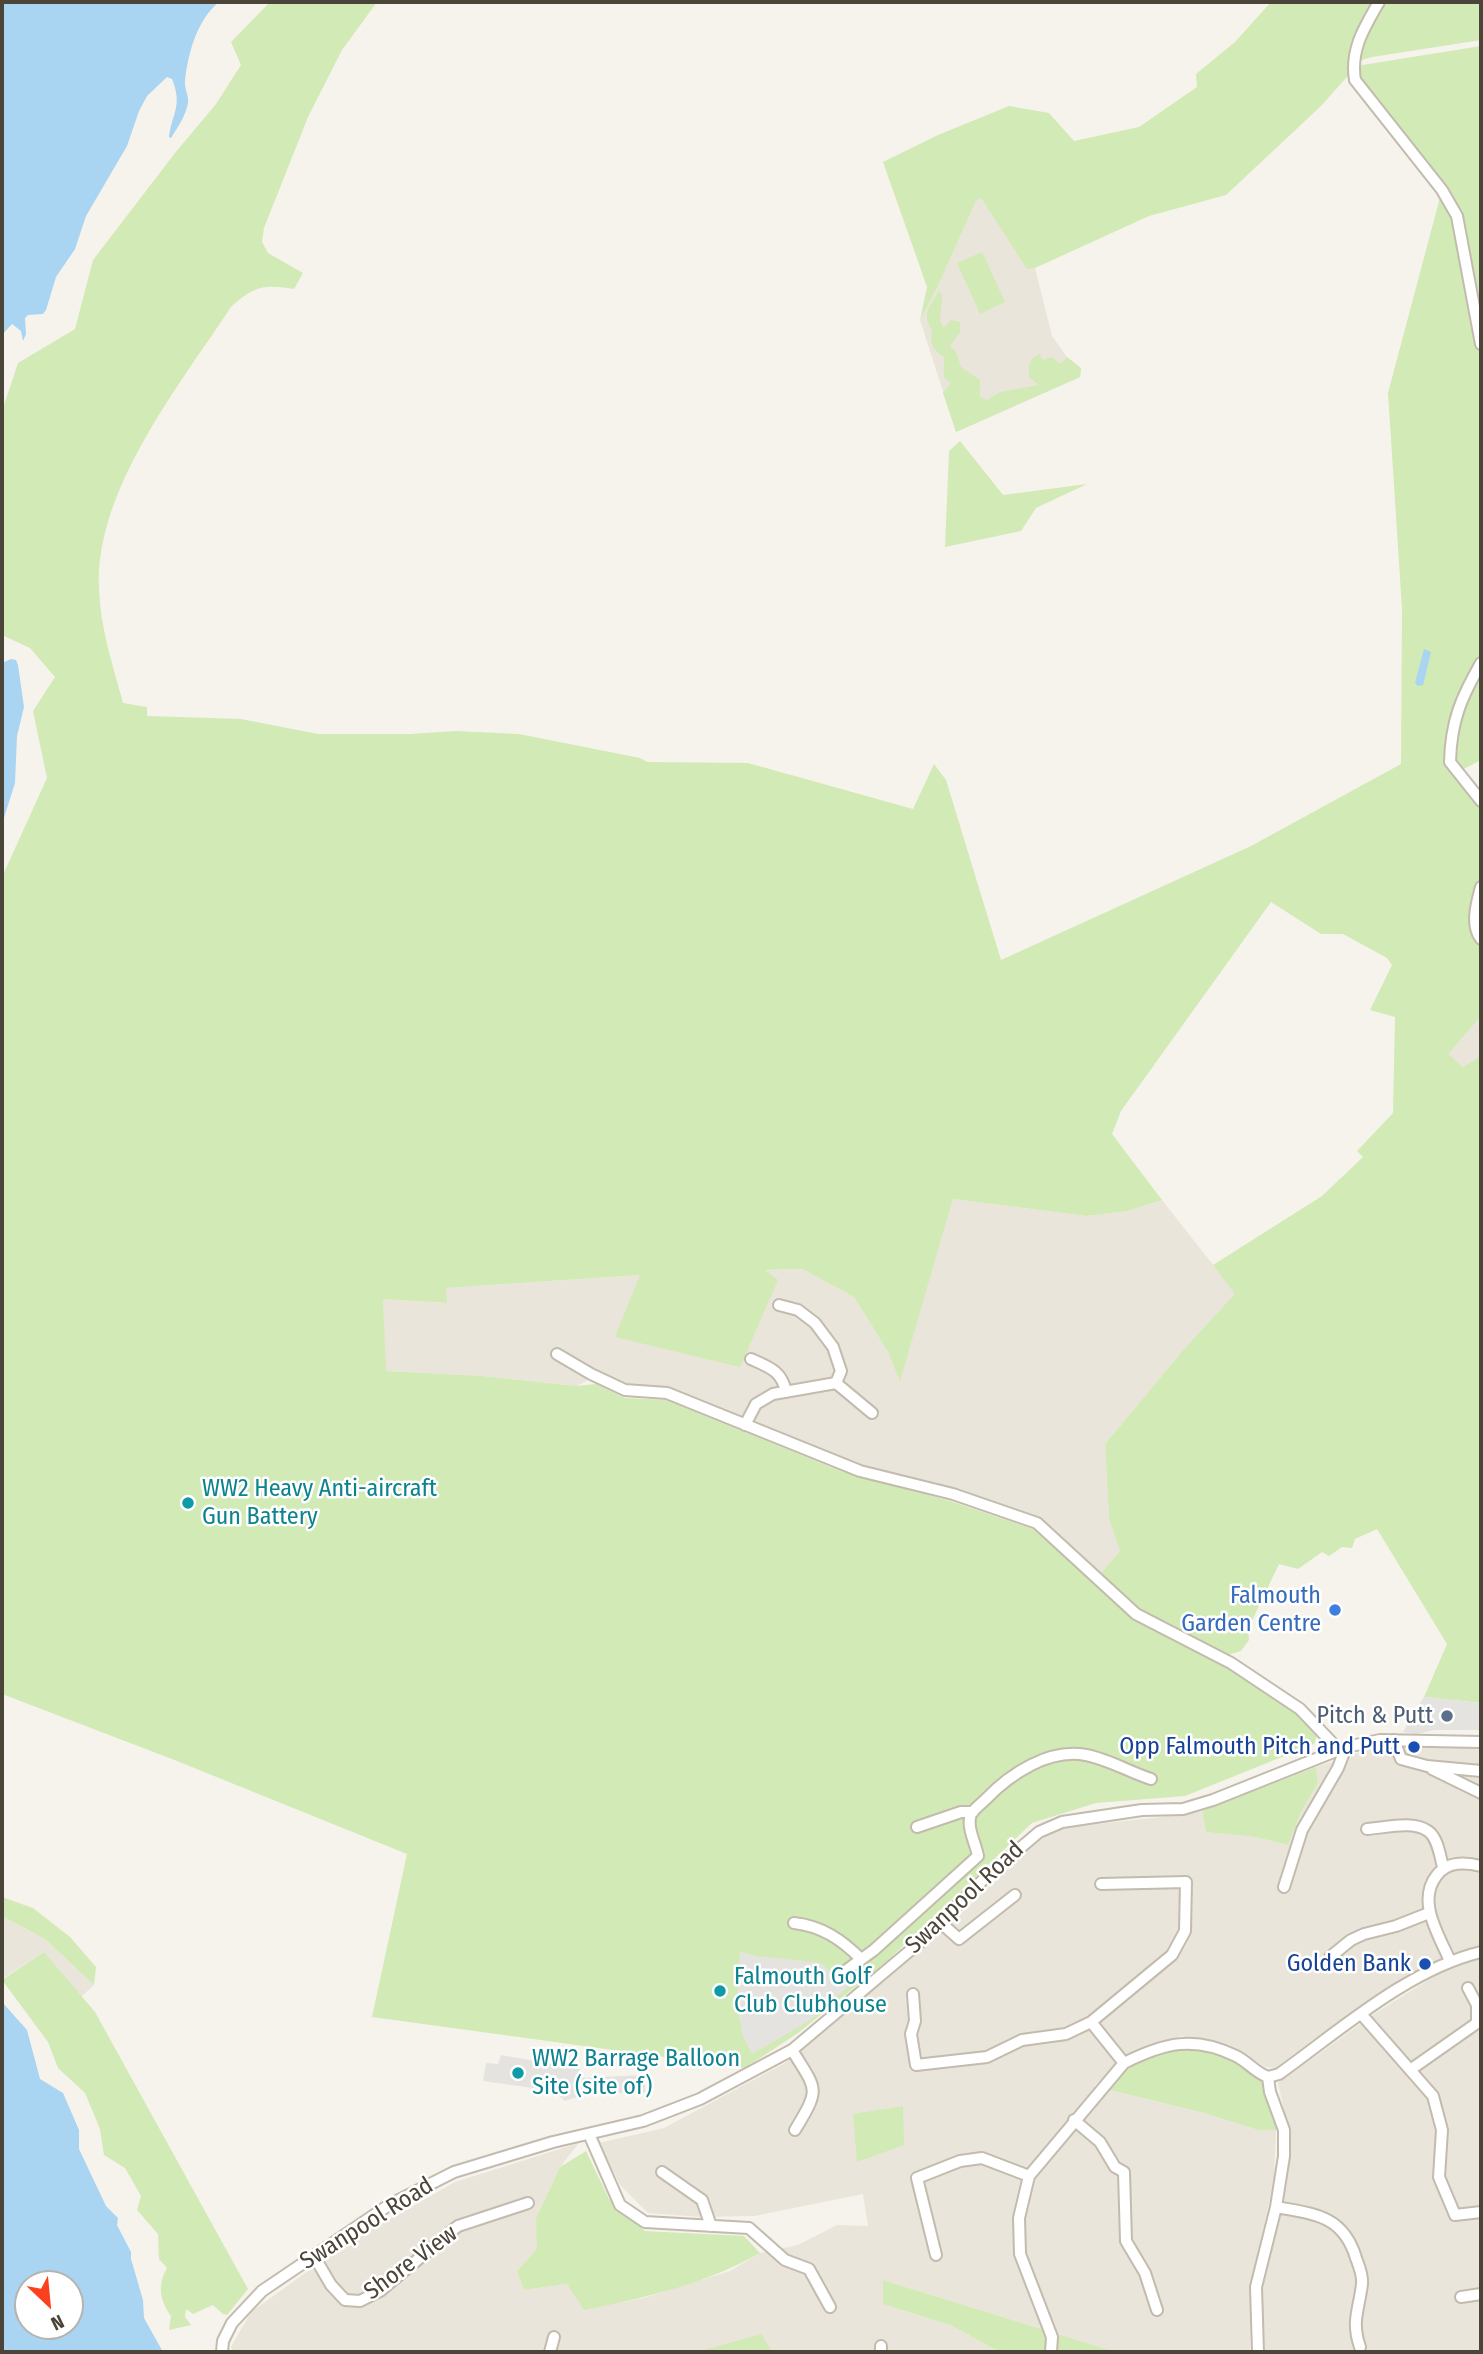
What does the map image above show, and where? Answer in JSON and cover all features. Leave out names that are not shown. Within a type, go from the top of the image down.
[{"type":"street","points":[[1379,2],[1354,50],[1352,65],[1355,80],[1442,190],[1457,216],[1481,344]]},
{"type":"street","points":[[1481,663],[1465,692],[1451,732],[1450,762],[1481,801]]},
{"type":"street","points":[[1481,887],[1475,913],[1477,934],[1481,939]]},
{"type":"street","points":[[779,1305],[798,1310],[815,1323],[833,1347],[841,1371],[836,1383]]},
{"type":"street","points":[[557,1354],[625,1390],[667,1393],[860,1471],[953,1494],[1037,1523],[1136,1614],[1231,1663],[1303,1711],[1342,1748],[1338,1768],[1302,1830],[1284,1886]]},
{"type":"street","points":[[751,1359],[771,1368],[784,1380],[786,1392]]},
{"type":"street","points":[[745,1425],[756,1404],[773,1394],[836,1383]]},
{"type":"street","points":[[836,1383],[872,1413]]},
{"type":"street","name":"Swanpool Road","points":[[222,2352],[223,2341],[232,2323],[262,2291],[389,2205],[454,2172],[553,2142],[643,2121],[700,2099],[792,2050],[941,1923],[986,1877],[1030,1838],[1051,1827],[1062,1822],[1142,1810],[1183,1809],[1213,1800],[1342,1748],[1380,1740],[1481,1742]]},
{"type":"street","points":[[1394,1740],[1401,1759],[1427,1766],[1481,1771]]},
{"type":"street","points":[[837,1977],[978,1856],[970,1826],[973,1812],[998,1786],[1020,1771],[1039,1761],[1084,1754],[1152,1779]]},
{"type":"street","points":[[1427,1766],[1481,1793]]},
{"type":"street","points":[[917,1827],[961,1812],[973,1812]]},
{"type":"street","points":[[1367,1829],[1412,1826],[1428,1831],[1436,1843],[1443,1867]]},
{"type":"street","points":[[1450,1961],[1429,1913],[1427,1897],[1432,1881],[1443,1867],[1460,1863],[1481,1866]]},
{"type":"street","points":[[913,1994],[915,2021],[911,2034],[915,2065],[988,2057],[1022,2040],[1066,2034],[1091,2022],[1172,1955],[1185,1931],[1185,1882],[1101,1884]]},
{"type":"street","points":[[941,1923],[959,1939],[1015,1895]]},
{"type":"street","points":[[1330,1957],[1351,1940],[1364,1934],[1396,1926],[1429,1913]]},
{"type":"street","points":[[794,1923],[819,1929],[836,1937],[861,1959]]},
{"type":"street","points":[[1051,2352],[1052,2337],[1020,2254],[1019,2218],[1029,2176],[1125,2063],[1171,2044],[1189,2043],[1240,2058],[1261,2075],[1269,2077],[1279,2074],[1417,1978],[1450,1961],[1481,1952]]},
{"type":"street","points":[[1410,2070],[1477,2024],[1477,2005],[1468,1988]]},
{"type":"street","points":[[1362,2015],[1433,2096],[1442,2130],[1440,2177],[1455,2215],[1481,2212]]},
{"type":"street","points":[[1091,2022],[1125,2063]]},
{"type":"street","points":[[792,2050],[813,2084],[813,2101],[795,2130]]},
{"type":"street","points":[[1258,2352],[1255,2287],[1276,2207],[1284,2156],[1284,2130],[1270,2092],[1269,2077]]},
{"type":"street","points":[[1074,2120],[1100,2142],[1115,2166],[1124,2172],[1126,2241],[1145,2273],[1157,2310]]},
{"type":"street","points":[[589,2134],[620,2205],[645,2222],[749,2228],[785,2260],[809,2269],[830,2307]]},
{"type":"street","points":[[936,2255],[916,2178],[960,2161],[982,2158],[1029,2176]]},
{"type":"street","points":[[662,2172],[702,2200],[711,2226]]},
{"type":"street","name":"Shore View","points":[[314,2256],[331,2285],[345,2300],[360,2301],[380,2291],[457,2226],[528,2203]]},
{"type":"street","points":[[1276,2207],[1317,2215],[1338,2225],[1354,2252],[1363,2280],[1354,2328],[1360,2347]]},
{"type":"street","points":[[1461,2297],[1481,2294]]},
{"type":"street","points":[[550,2352],[554,2337]]},
{"type":"shaded area","points":[[981,198],[1027,268],[1035,268],[1052,336],[1067,357],[1081,368],[1080,377],[956,432],[920,320],[976,201]]},
{"type":"shaded area","points":[[1481,1016],[1481,1056],[1463,1067],[1447,1054]]},
{"type":"shaded area","points":[[953,1199],[1087,1216],[1128,1211],[1162,1200],[1236,1294],[1184,1349],[1105,1444],[1109,1519],[1120,1551],[1097,1578],[1037,1523],[860,1471],[667,1393],[625,1390],[595,1376],[577,1386],[483,1376],[385,1371],[383,1299],[446,1303],[446,1288],[641,1275],[802,1269],[854,1297],[888,1352],[900,1379]]},
{"type":"shaded area","name":"Pitch & Putt","points":[[1424,1697],[1481,1703],[1481,1730],[1434,1730],[1417,1734],[1403,1732]]},
{"type":"shaded area","points":[[1481,1747],[1481,1945],[1403,1978],[1275,2068],[1265,2067],[1229,2045],[1181,2036],[1128,2054],[1094,2086],[1204,2113],[1258,2130],[1276,2130],[1274,2181],[1251,2282],[1250,2352],[1116,2352],[883,2280],[883,2304],[950,2325],[1000,2352],[233,2352],[231,2347],[251,2312],[343,2246],[455,2182],[579,2143],[560,2167],[536,2218],[538,2249],[517,2271],[524,2290],[567,2284],[588,2309],[644,2298],[730,2271],[760,2253],[798,2245],[837,2225],[868,2226],[863,2194],[754,2216],[702,2217],[648,2213],[620,2185],[599,2143],[664,2128],[785,2063],[951,1924],[1034,1843],[1062,1828],[1202,1811],[1206,1832],[1255,1837],[1288,1845],[1301,1812],[1318,1783],[1316,1767],[1367,1750]]},
{"type":"shaded area","points":[[2,1916],[45,1939],[94,1985],[81,1997],[44,1952],[2,1979]]},
{"type":"shaded area","points":[[740,1952],[821,1963],[848,1987],[809,2021],[752,2054],[743,2036],[739,2017],[737,1999]]},
{"type":"shaded area","points":[[1481,1958],[1481,2352],[1264,2352],[1262,2289],[1284,2199],[1291,2140],[1278,2083],[1377,2012],[1454,1964]]},
{"type":"shaded area","points":[[501,2055],[580,2069],[578,2078],[645,2075],[645,2092],[586,2094],[565,2101],[554,2091],[483,2081],[486,2063],[498,2064]]},
{"type":"green space","points":[[270,2],[377,2],[342,50],[308,117],[264,228],[262,242],[268,253],[303,273],[294,289],[260,288],[231,307],[144,440],[125,477],[111,514],[101,551],[99,588],[102,618],[123,703],[147,707],[147,716],[241,719],[318,734],[456,731],[519,734],[640,758],[647,762],[748,763],[913,809],[934,764],[946,780],[1001,960],[1251,846],[1401,764],[1402,609],[1388,393],[1442,190],[1353,70],[1321,106],[1226,195],[1149,216],[1035,268],[1027,269],[981,198],[976,201],[920,320],[927,287],[883,162],[938,135],[1009,106],[1049,113],[1074,141],[1139,127],[1197,87],[1196,74],[1235,42],[1271,2],[1481,2],[1481,40],[1372,57],[1362,60],[1356,66],[1481,46],[1481,760],[1458,772],[1449,762],[1481,802],[1481,887],[1475,913],[1481,939],[1481,1016],[1448,1054],[1463,1067],[1481,1056],[1481,1703],[1424,1697],[1447,1644],[1377,1529],[1355,1539],[1352,1548],[1342,1547],[1329,1556],[1322,1552],[1298,1569],[1279,1564],[1248,1629],[1249,1640],[1241,1651],[1221,1657],[1136,1614],[1097,1578],[1120,1551],[1109,1519],[1105,1444],[1184,1349],[1235,1294],[1213,1265],[1322,1196],[1363,1157],[1357,1151],[1393,1113],[1395,1017],[1370,1010],[1392,965],[1387,958],[1343,934],[1321,934],[1271,902],[1121,1111],[1112,1134],[1162,1200],[1128,1211],[1087,1216],[953,1199],[900,1381],[888,1352],[854,1297],[802,1269],[765,1270],[778,1280],[740,1367],[615,1337],[640,1275],[446,1288],[447,1303],[383,1299],[386,1371],[483,1376],[577,1386],[596,1384],[625,1398],[666,1400],[843,1472],[950,1501],[1033,1529],[1132,1617],[1228,1667],[1299,1716],[1317,1736],[1314,1744],[1185,1796],[1096,1803],[1032,1823],[886,1962],[798,2033],[745,2068],[372,2017],[407,1854],[2,1694],[2,877],[47,778],[33,711],[55,677],[30,648],[2,635],[2,411],[18,363],[75,329],[93,260],[216,104],[241,65],[231,42]]},
{"type":"green space","points":[[982,252],[1005,302],[980,314],[957,263]]},
{"type":"green space","points":[[939,291],[942,296],[940,320],[944,328],[951,320],[960,322],[960,332],[950,346],[956,352],[961,367],[980,380],[980,397],[987,400],[1000,392],[1039,385],[1029,377],[1029,365],[1039,354],[1043,360],[1051,357],[1061,364],[1067,357],[1081,368],[1080,377],[956,432],[943,393],[951,383],[944,377],[944,357],[933,346],[932,330],[927,319],[928,310]]},
{"type":"green space","points":[[960,441],[1003,495],[1087,484],[1036,508],[1021,531],[945,547],[949,451]]},
{"type":"green space","points":[[1316,1767],[1318,1783],[1301,1812],[1288,1845],[1255,1837],[1206,1832],[1202,1811]]},
{"type":"green space","points":[[2,1897],[33,1908],[70,1937],[96,1967],[94,1985],[45,1939],[2,1916]]},
{"type":"green space","points":[[44,1952],[95,2012],[248,2289],[227,2315],[213,2305],[193,2314],[186,2309],[185,2317],[191,2325],[169,2330],[171,2316],[161,2293],[167,2268],[159,2259],[158,2234],[137,2210],[141,2196],[125,2168],[104,2155],[100,2129],[85,2093],[58,2068],[48,2042],[2,1980]]},
{"type":"green space","points":[[1209,2046],[1261,2075],[1284,2130],[1258,2130],[1204,2113],[1102,2088],[1124,2063],[1146,2052]]},
{"type":"green space","points":[[903,2106],[904,2145],[857,2162],[853,2114]]},
{"type":"green space","points":[[586,2151],[609,2199],[645,2231],[744,2236],[760,2253],[697,2281],[652,2295],[584,2310],[567,2284],[524,2290],[517,2271],[537,2249],[536,2218],[560,2167]]},
{"type":"green space","points":[[883,2280],[1116,2352],[1000,2352],[950,2325],[883,2304]]},
{"type":"green space","points":[[761,2334],[772,2352],[697,2352]]},
{"type":"water","points":[[2,2],[219,2],[205,18],[191,48],[185,81],[188,103],[179,125],[171,138],[169,137],[177,96],[172,79],[167,77],[147,96],[139,111],[127,146],[86,216],[75,249],[56,277],[46,310],[43,314],[28,315],[25,318],[26,334],[23,341],[21,331],[12,324],[2,335]]},
{"type":"water","points":[[1424,649],[1431,652],[1423,685],[1418,686],[1415,683]]},
{"type":"water","points":[[16,660],[18,665],[24,707],[17,736],[15,783],[2,824],[2,663]]},
{"type":"water","points":[[2,2002],[27,2030],[40,2079],[63,2093],[79,2130],[79,2149],[106,2206],[118,2218],[117,2225],[131,2252],[143,2300],[144,2318],[163,2352],[2,2352]]},
{"type":"place","name":"WW2 Heavy Anti-aircraft Gun Battery","points":[[188,1503]]},
{"type":"place","name":"Falmouth Garden Centre","points":[[1335,1610]]},
{"type":"place","name":"Pitch & Putt","points":[[1447,1716]]},
{"type":"place","name":"Opp Falmouth Pitch and Putt","points":[[1414,1747]]},
{"type":"place","name":"Golden Bank","points":[[1425,1964]]},
{"type":"place","name":"Falmouth Golf Club Clubhouse","points":[[720,1991]]},
{"type":"place","name":"WW2 Barrage Balloon Site (site of)","points":[[518,2073]]}]
